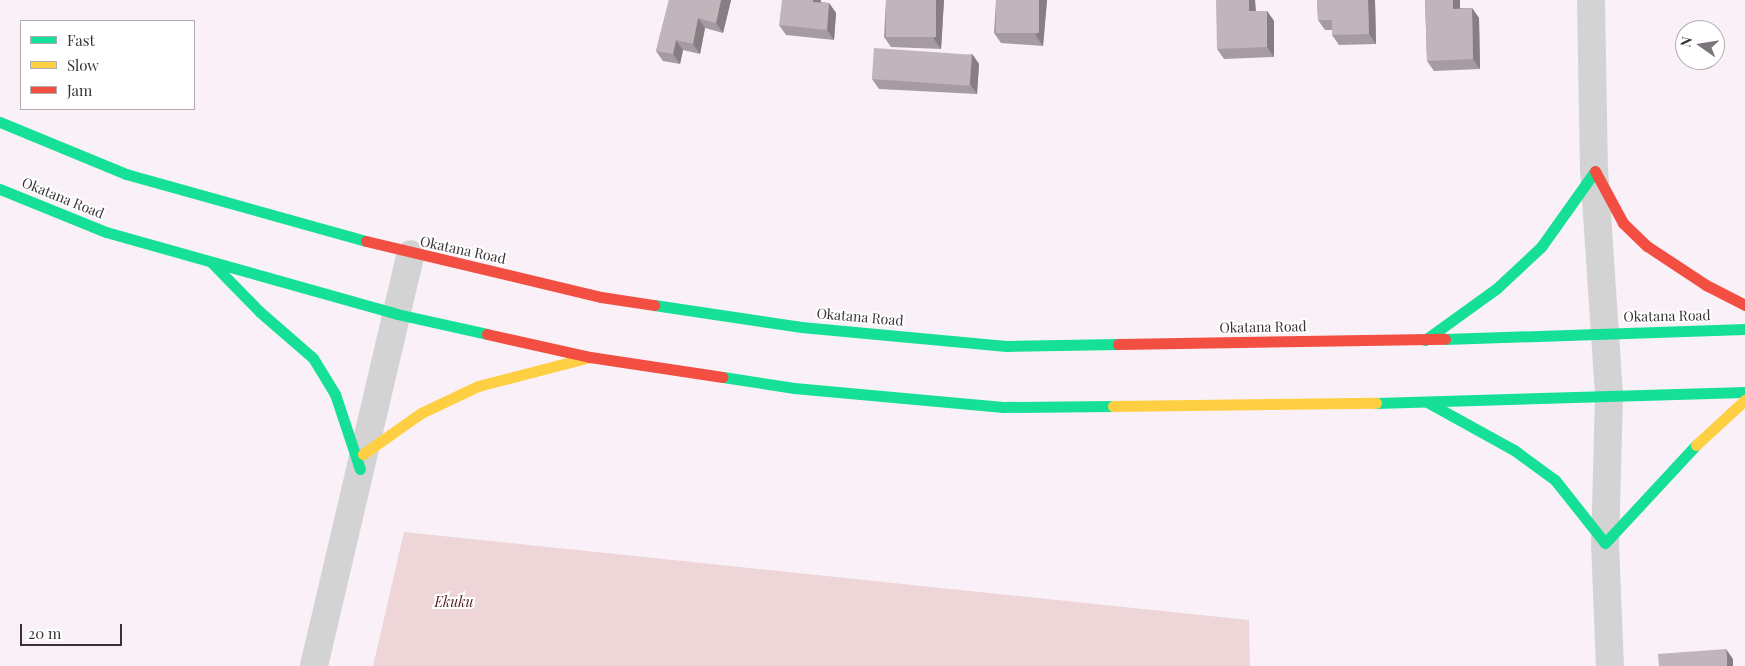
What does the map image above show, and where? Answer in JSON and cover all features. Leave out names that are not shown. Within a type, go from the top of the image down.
[{"type":"main road","name":"Okatana Road","points":[[0,122],[126,174],[411,254],[602,297],[801,327],[1006,346],[1425,340],[1606,332],[1745,329]]},
{"type":"main road","points":[[1425,340],[1497,288],[1541,247],[1594,169],[1623,223],[1647,246],[1706,285],[1745,305]]},
{"type":"main road","name":"Okatana Road","points":[[0,189],[106,232],[397,314],[590,357],[794,388],[1003,408],[1426,402],[1745,392]]},
{"type":"main road","points":[[211,262],[260,312],[313,358],[335,394],[362,462],[421,413],[478,386],[590,357]]},
{"type":"main road","points":[[1426,402],[1514,450],[1555,480],[1605,543],[1681,458],[1745,400]]},
{"type":"street","points":[[1591,0],[1594,169],[1609,395],[1605,543],[1610,666]]},
{"type":"street","points":[[314,666],[411,254]]},
{"type":"green space","name":"Ekuku","points":[[404,532],[1249,620],[1250,666],[373,666]]},
{"type":"building","points":[[669,0],[721,0],[716,23],[698,18],[693,44],[676,40],[673,54],[656,51]]},
{"type":"building","points":[[782,0],[813,0],[813,2],[829,3],[827,30],[779,25]]},
{"type":"building","points":[[886,0],[936,0],[936,37],[886,37]]},
{"type":"building","points":[[996,0],[1039,0],[1039,33],[996,33]]},
{"type":"building","points":[[1216,0],[1249,0],[1249,11],[1267,11],[1267,47],[1217,49]]},
{"type":"building","points":[[1317,0],[1368,0],[1369,34],[1332,35],[1332,20],[1318,20]]},
{"type":"building","points":[[1425,0],[1453,0],[1453,9],[1472,8],[1473,59],[1427,61]]},
{"type":"building","points":[[874,48],[972,55],[970,86],[872,79]]},
{"type":"building","points":[[1726,649],[1727,666],[1659,666],[1658,654]]},
{"type":"traffic: fast","points":[[0,122],[126,174],[366,241]]},
{"type":"traffic: fast","points":[[1425,340],[1497,288],[1541,247],[1595,171]]},
{"type":"traffic: fast","points":[[0,189],[106,232],[397,314],[487,334]]},
{"type":"traffic: fast","points":[[211,262],[260,312],[313,358],[335,394],[360,469]]},
{"type":"traffic: fast","points":[[654,305],[801,327],[1006,346],[1118,344]]},
{"type":"traffic: fast","points":[[1445,339],[1745,329]]},
{"type":"traffic: fast","points":[[723,377],[794,388],[1003,407],[1113,406]]},
{"type":"traffic: fast","points":[[1376,403],[1745,392]]},
{"type":"traffic: fast","points":[[1427,402],[1514,450],[1555,480],[1605,543],[1696,445]]},
{"type":"traffic: slow","points":[[363,454],[421,413],[478,386],[586,358]]},
{"type":"traffic: slow","points":[[1696,445],[1745,400]]},
{"type":"traffic: slow","points":[[1113,406],[1376,403]]},
{"type":"traffic: jam","points":[[1595,171],[1623,223],[1647,246],[1706,285],[1745,305]]},
{"type":"traffic: jam","points":[[366,241],[601,297],[654,305]]},
{"type":"traffic: jam","points":[[487,334],[590,357],[723,377]]},
{"type":"traffic: jam","points":[[1118,344],[1445,339]]}]
